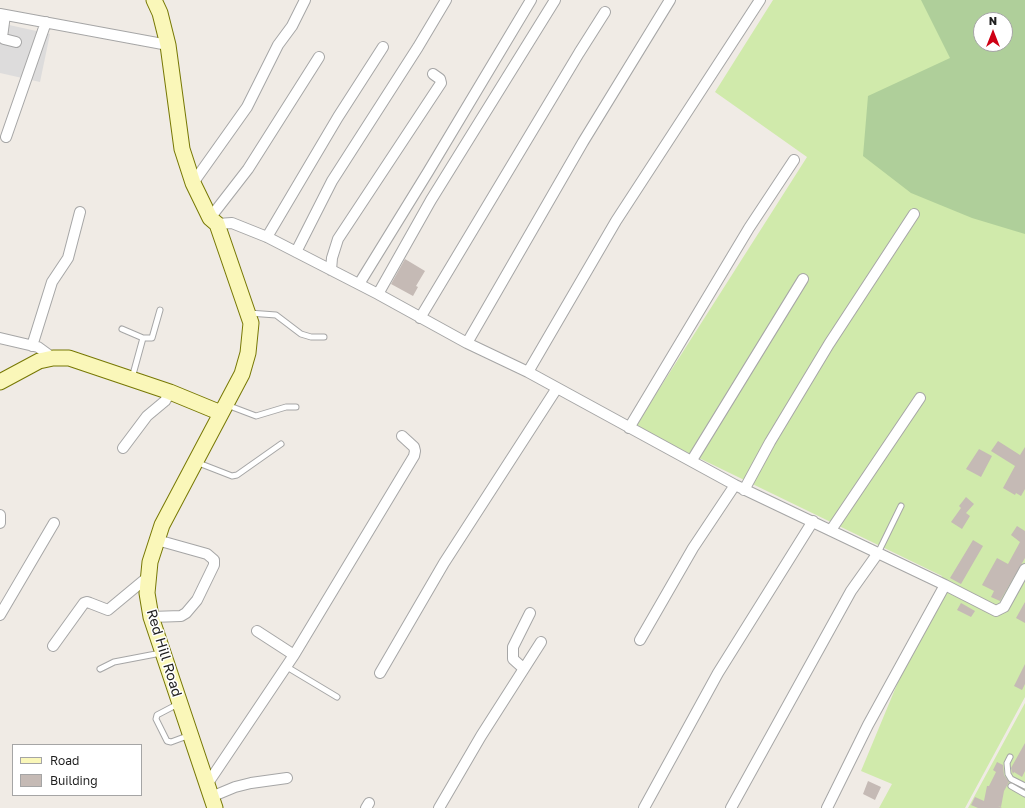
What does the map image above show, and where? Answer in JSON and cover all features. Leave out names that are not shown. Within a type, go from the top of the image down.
[{"type":"street","name":"Red Hill Road","points":[[154,0],[160,13],[168,45],[182,149],[193,183],[213,221],[251,323],[248,353],[242,374],[162,525],[150,562],[147,593],[151,617],[211,797]]},
{"type":"street","points":[[193,183],[247,107],[278,45],[292,26],[305,0]]},
{"type":"street","points":[[296,252],[332,181],[446,0]]},
{"type":"street","points":[[359,284],[531,0]]},
{"type":"street","points":[[378,294],[431,200],[555,0]]},
{"type":"street","points":[[467,343],[583,142],[670,0]]},
{"type":"street","points":[[528,372],[616,221],[760,0]]},
{"type":"street","points":[[420,318],[605,12]]},
{"type":"street","points":[[16,42],[4,39],[2,37],[3,14],[168,45]]},
{"type":"street","points":[[6,136],[46,22]]},
{"type":"street","points":[[267,237],[338,117],[383,47]]},
{"type":"street","points":[[319,57],[213,221],[232,223],[267,237],[378,294],[467,343],[528,372],[629,428],[692,460],[734,485],[831,530],[996,611],[1004,607],[1025,569]]},
{"type":"street","points":[[331,270],[332,258],[338,239],[441,83],[440,79],[433,74]]},
{"type":"street","points":[[629,428],[749,228],[794,160]]},
{"type":"street","points":[[32,346],[52,282],[68,258],[80,212]]},
{"type":"street","points":[[744,490],[770,442],[829,344],[914,214]]},
{"type":"street","points":[[692,460],[803,279]]},
{"type":"street","points":[[0,338],[38,347],[53,358]]},
{"type":"street","points":[[0,382],[39,361],[53,358],[69,358],[224,409]]},
{"type":"street","points":[[380,673],[444,563],[556,388]]},
{"type":"street","points":[[123,448],[147,416],[165,401],[170,392]]},
{"type":"street","points":[[831,530],[920,398]]},
{"type":"street","points":[[211,797],[286,667],[414,456],[414,446],[402,436]]},
{"type":"street","points":[[640,640],[693,548],[734,485]]},
{"type":"street","points":[[0,515],[0,523]]},
{"type":"street","points":[[644,808],[718,672],[813,522]]},
{"type":"street","points":[[0,615],[54,523]]},
{"type":"street","points":[[151,617],[181,616],[186,613],[196,600],[214,565],[214,560],[207,554],[157,540]]},
{"type":"street","points":[[731,808],[851,590],[878,553]]},
{"type":"street","points":[[53,646],[84,604],[87,602],[104,610],[111,609],[149,576]]},
{"type":"street","points":[[827,808],[868,725],[945,585]]},
{"type":"street","points":[[524,668],[513,659],[513,647],[530,613]]},
{"type":"street","points":[[257,631],[294,655]]},
{"type":"street","points":[[439,808],[481,736],[541,642]]},
{"type":"street","points":[[211,797],[235,787],[286,778]]},
{"type":"lane","points":[[122,329],[143,338],[148,339],[154,336],[160,310]]},
{"type":"lane","points":[[248,314],[276,315],[301,334],[311,337],[324,337]]},
{"type":"lane","points":[[132,379],[143,338]]},
{"type":"lane","points":[[224,409],[256,416],[286,407],[296,407]]},
{"type":"lane","points":[[195,462],[232,476],[237,475],[281,444]]},
{"type":"lane","points":[[878,553],[901,506]]},
{"type":"lane","points":[[100,670],[114,662],[162,652]]},
{"type":"lane","points":[[286,667],[337,697]]},
{"type":"lane","points":[[179,703],[157,715],[156,719],[167,741],[171,742],[190,735]]},
{"type":"lane","points":[[1010,757],[1008,763],[1008,774],[1011,779],[1025,786]]},
{"type":"lane","points":[[1011,786],[1025,794]]},
{"type":"shaded area","points":[[0,23],[50,34],[40,82],[0,73]]},
{"type":"green space","points":[[773,0],[1025,0],[1025,697],[965,808],[879,808],[892,784],[861,771],[942,576],[635,427],[807,157],[715,92]]},
{"type":"green space","points":[[921,0],[1025,0],[1025,234],[972,218],[911,193],[863,156],[868,96],[950,58]]},
{"type":"green space","points":[[1025,703],[1025,808],[968,808]]},
{"type":"building","points":[[405,259],[425,271],[416,286],[418,287],[413,296],[391,284]]},
{"type":"building","points":[[998,441],[1020,455],[1025,447],[1025,489],[1021,496],[1016,493],[1015,495],[1003,488],[1015,466],[991,451]]},
{"type":"building","points":[[979,449],[992,456],[981,477],[966,469]]},
{"type":"building","points":[[966,497],[974,504],[966,513],[970,516],[962,529],[951,522],[961,508],[959,506]]},
{"type":"building","points":[[1017,526],[1025,531],[1025,558],[1000,601],[991,597],[994,591],[982,585],[997,558],[1008,564],[1020,542],[1011,535]]},
{"type":"building","points":[[973,540],[983,546],[961,584],[950,578]]},
{"type":"building","points":[[1025,602],[1025,623],[1016,618]]},
{"type":"building","points":[[961,603],[975,611],[971,617],[957,610]]},
{"type":"building","points":[[1025,664],[1025,684],[1022,690],[1014,686]]},
{"type":"building","points":[[1025,743],[1025,771],[1022,777],[1014,772],[1013,774],[1011,768]]},
{"type":"building","points":[[997,762],[1003,765],[1004,775],[1009,782],[1004,791],[1001,807],[998,806],[1002,808],[978,808],[971,805],[975,797],[984,801],[987,786],[989,786],[996,772],[993,770]]},
{"type":"building","points":[[868,781],[881,787],[875,800],[863,794]]}]
